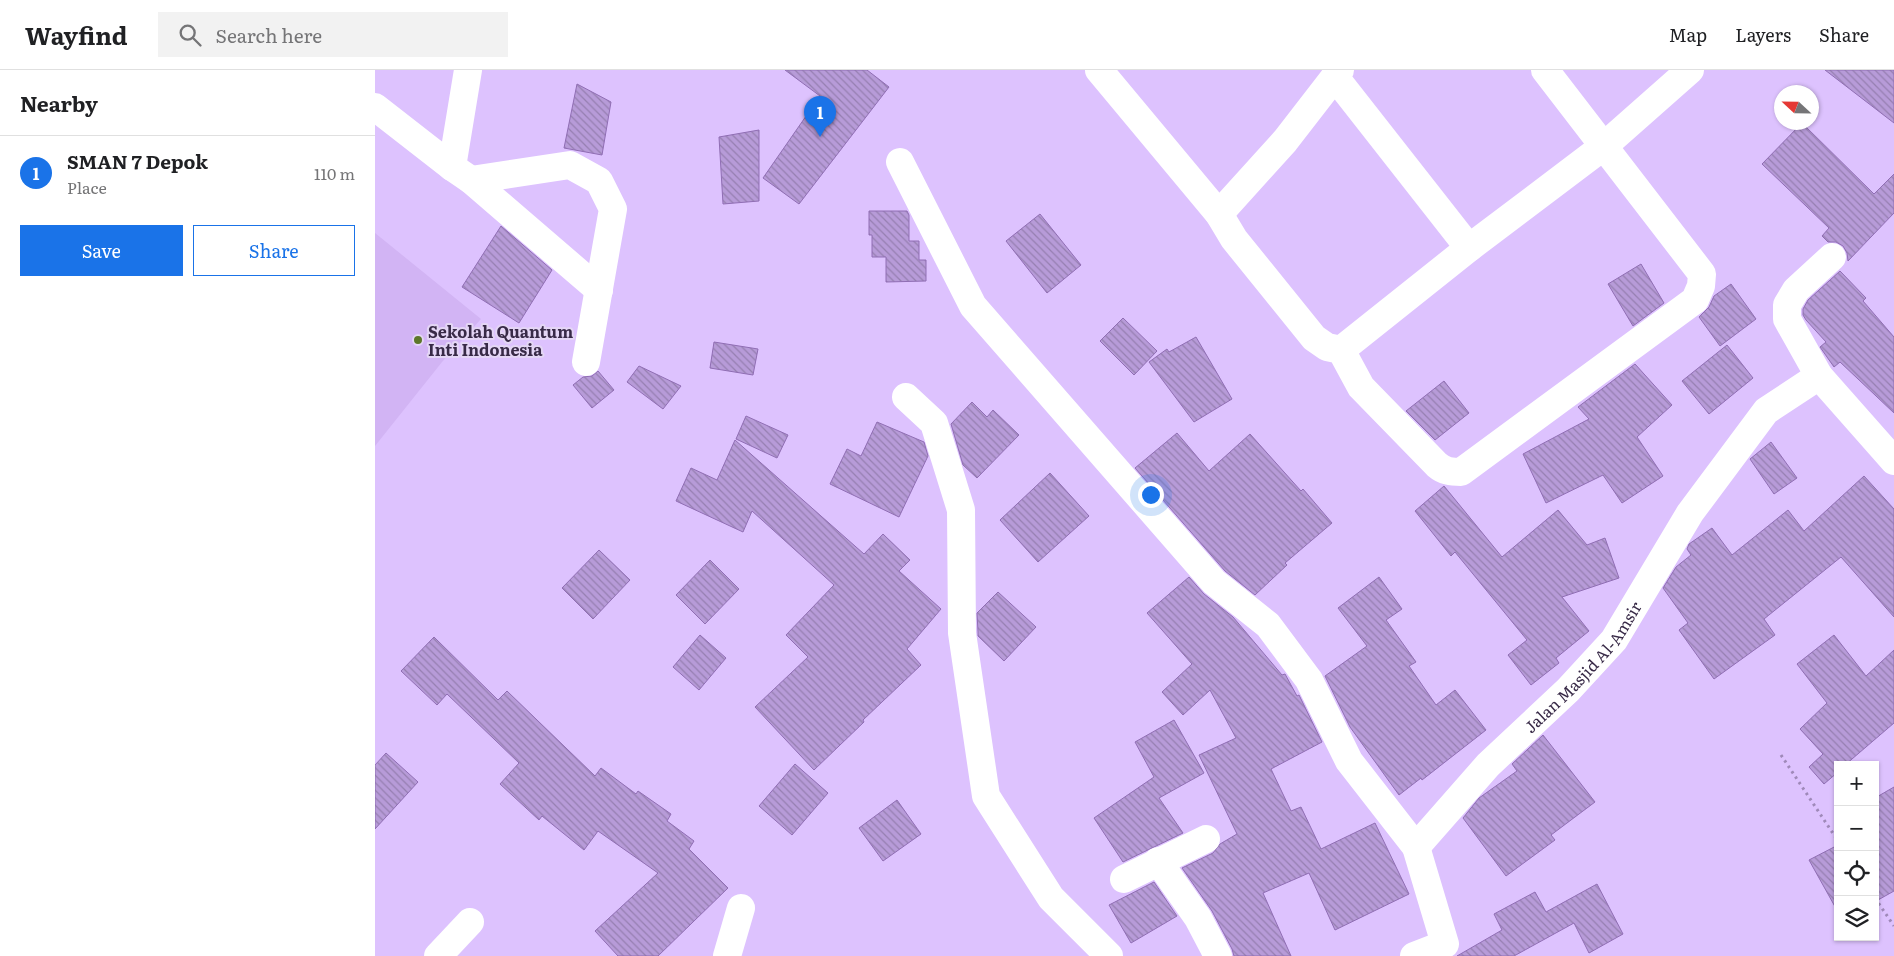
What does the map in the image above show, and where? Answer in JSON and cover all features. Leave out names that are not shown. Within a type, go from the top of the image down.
[{"type":"street","points":[[462,174],[468,70]]},
{"type":"street","points":[[1099,70],[1219,214],[1234,239],[1314,338],[1327,347],[1341,350],[1361,387],[1437,465],[1443,470],[1461,472],[1695,300],[1701,286],[1702,274],[1545,70]]},
{"type":"street","points":[[1341,350],[1469,248],[1604,146],[1690,70]]},
{"type":"street","points":[[1219,214],[1285,141],[1337,73],[1469,248]]},
{"type":"street","points":[[375,107],[462,174],[599,290]]},
{"type":"street","points":[[900,162],[973,306],[1214,582],[1268,625],[1309,680],[1349,761],[1416,847],[1449,950],[1414,956]]},
{"type":"street","points":[[462,174],[570,165],[599,181],[613,209],[586,362]]},
{"type":"street","points":[[1832,257],[1795,290],[1787,305],[1787,319],[1819,376],[1894,461]]},
{"type":"street","name":"Jalan Masjid Al-Amsir","points":[[1416,847],[1488,765],[1568,690],[1614,640],[1690,513],[1766,411],[1819,376]]},
{"type":"street","points":[[906,397],[934,424],[961,510],[962,633],[986,796],[1051,898],[1109,956]]},
{"type":"street","points":[[1124,879],[1206,839]]},
{"type":"street","points":[[1158,861],[1198,918],[1218,956]]},
{"type":"street","points":[[727,956],[741,908]]},
{"type":"street","points":[[438,956],[470,922]]},
{"type":"path","points":[[1781,755],[1834,835]]},
{"type":"path","points":[[1879,904],[1894,926]]},
{"type":"shaded area","name":"Sekolah Quantum Inti Indonesia","points":[[375,233],[481,319],[442,362],[375,446]]},
{"type":"building","points":[[785,70],[867,70],[889,87],[799,204],[763,178],[820,96]]},
{"type":"building","points":[[1825,70],[1894,70],[1894,123]]},
{"type":"building","points":[[577,84],[611,102],[602,155],[564,148]]},
{"type":"building","points":[[759,130],[759,201],[723,204],[719,137]]},
{"type":"building","points":[[1795,130],[1809,130],[1874,194],[1894,174],[1894,213],[1848,261],[1847,253],[1843,246],[1836,242],[1828,242],[1822,236],[1829,228],[1762,164]]},
{"type":"building","points":[[869,211],[907,211],[909,215],[909,241],[919,241],[919,260],[926,260],[926,281],[886,282],[886,257],[872,257],[872,235],[869,235]]},
{"type":"building","points":[[1040,214],[1081,265],[1047,293],[1006,241]]},
{"type":"building","points":[[501,226],[552,270],[519,323],[462,287]]},
{"type":"building","points":[[1641,264],[1664,303],[1633,326],[1608,284]]},
{"type":"building","points":[[1840,271],[1866,298],[1863,301],[1894,337],[1894,413],[1840,362],[1834,367],[1820,347],[1826,342],[1803,315],[1803,309],[1808,300]]},
{"type":"building","points":[[1731,284],[1756,319],[1720,346],[1699,317],[1709,307],[1714,296]]},
{"type":"building","points":[[1123,318],[1157,351],[1134,375],[1100,341]]},
{"type":"building","points":[[1196,337],[1232,399],[1194,422],[1149,362],[1167,349],[1169,352]]},
{"type":"building","points":[[714,342],[758,349],[753,375],[710,368]]},
{"type":"building","points":[[1727,345],[1753,378],[1709,414],[1682,381]]},
{"type":"building","points":[[1635,364],[1672,405],[1637,437],[1663,476],[1622,503],[1603,475],[1546,503],[1523,454],[1589,419],[1578,407]]},
{"type":"building","points":[[639,366],[681,386],[663,409],[627,382]]},
{"type":"building","points":[[598,371],[614,390],[592,408],[573,385],[583,377],[592,376]]},
{"type":"building","points":[[1444,381],[1469,413],[1435,440],[1406,411]]},
{"type":"building","points":[[972,402],[987,417],[993,410],[1019,435],[977,478],[963,465],[951,424]]},
{"type":"building","points":[[746,416],[788,435],[777,458],[736,439]]},
{"type":"building","points":[[877,422],[924,442],[928,456],[899,517],[830,484],[847,449],[861,456]]},
{"type":"building","points":[[1177,433],[1209,471],[1250,434],[1301,491],[1303,489],[1332,523],[1285,563],[1287,565],[1255,595],[1225,571],[1135,468]]},
{"type":"building","points":[[735,440],[864,554],[883,534],[910,560],[899,571],[941,609],[907,649],[921,665],[814,770],[755,707],[808,657],[786,635],[834,585],[752,511],[743,532],[676,501],[691,468],[717,480]]},
{"type":"building","points":[[1771,442],[1797,478],[1774,494],[1750,459]]},
{"type":"building","points":[[1050,473],[1089,516],[1038,562],[1000,520]]},
{"type":"building","points":[[1864,476],[1894,509],[1894,617],[1841,557],[1764,619],[1775,635],[1714,679],[1679,630],[1688,623],[1663,588],[1676,567],[1691,555],[1687,549],[1689,544],[1712,528],[1732,555],[1788,510],[1804,531]]},
{"type":"building","points":[[1444,486],[1502,557],[1558,510],[1587,545],[1605,538],[1619,578],[1562,597],[1589,631],[1556,658],[1559,663],[1531,685],[1508,655],[1527,640],[1455,552],[1451,556],[1415,511]]},
{"type":"building","points":[[599,550],[630,580],[593,619],[562,588]]},
{"type":"building","points":[[710,560],[739,589],[705,624],[676,595]]},
{"type":"building","points":[[1189,577],[1204,594],[1233,617],[1282,675],[1285,674],[1297,696],[1299,695],[1322,742],[1271,769],[1291,811],[1301,807],[1321,849],[1375,823],[1409,894],[1335,930],[1309,873],[1263,893],[1291,956],[1234,956],[1212,911],[1182,868],[1213,853],[1220,844],[1237,834],[1199,755],[1236,738],[1210,690],[1183,715],[1162,692],[1192,664],[1147,613]]},
{"type":"building","points":[[1379,577],[1402,609],[1386,620],[1416,662],[1409,666],[1436,705],[1455,690],[1486,730],[1422,780],[1421,778],[1399,795],[1350,727],[1325,676],[1367,646],[1338,608]]},
{"type":"building","points":[[998,592],[1036,627],[1004,661],[978,636],[977,613]]},
{"type":"building","points":[[700,635],[726,658],[699,690],[673,667]]},
{"type":"building","points":[[1834,635],[1866,676],[1894,650],[1894,723],[1850,761],[1834,761],[1834,775],[1824,784],[1809,767],[1823,754],[1800,729],[1827,703],[1797,664]]},
{"type":"building","points":[[434,637],[498,700],[507,691],[595,776],[601,768],[636,794],[638,791],[671,814],[667,821],[694,841],[689,849],[728,888],[658,956],[618,956],[595,931],[658,873],[598,831],[584,850],[542,816],[539,820],[500,784],[519,763],[447,694],[437,705],[401,671]]},
{"type":"building","points":[[1174,720],[1204,773],[1159,798],[1183,833],[1123,862],[1094,818],[1154,777],[1135,742]]},
{"type":"building","points":[[1543,735],[1595,802],[1551,835],[1555,840],[1506,876],[1463,818],[1479,798],[1517,771],[1512,764]]},
{"type":"building","points":[[386,753],[418,782],[375,829],[375,765]]},
{"type":"building","points":[[795,764],[828,793],[792,835],[759,806]]},
{"type":"building","points":[[1894,787],[1894,891],[1879,899],[1879,806],[1879,796]]},
{"type":"building","points":[[897,800],[921,834],[883,861],[859,828]]},
{"type":"building","points":[[1834,847],[1834,905],[1809,860]]},
{"type":"building","points":[[1154,882],[1177,916],[1131,943],[1109,905]]},
{"type":"building","points":[[1597,884],[1623,934],[1589,953],[1574,923],[1514,956],[1457,956],[1502,930],[1494,914],[1535,892],[1546,912]]},
{"type":"place","name":"SMAN 7 Depok","points":[[820,137]]},
{"type":"place","name":"Sekolah Quantum Inti Indonesia","points":[[418,340]]}]
